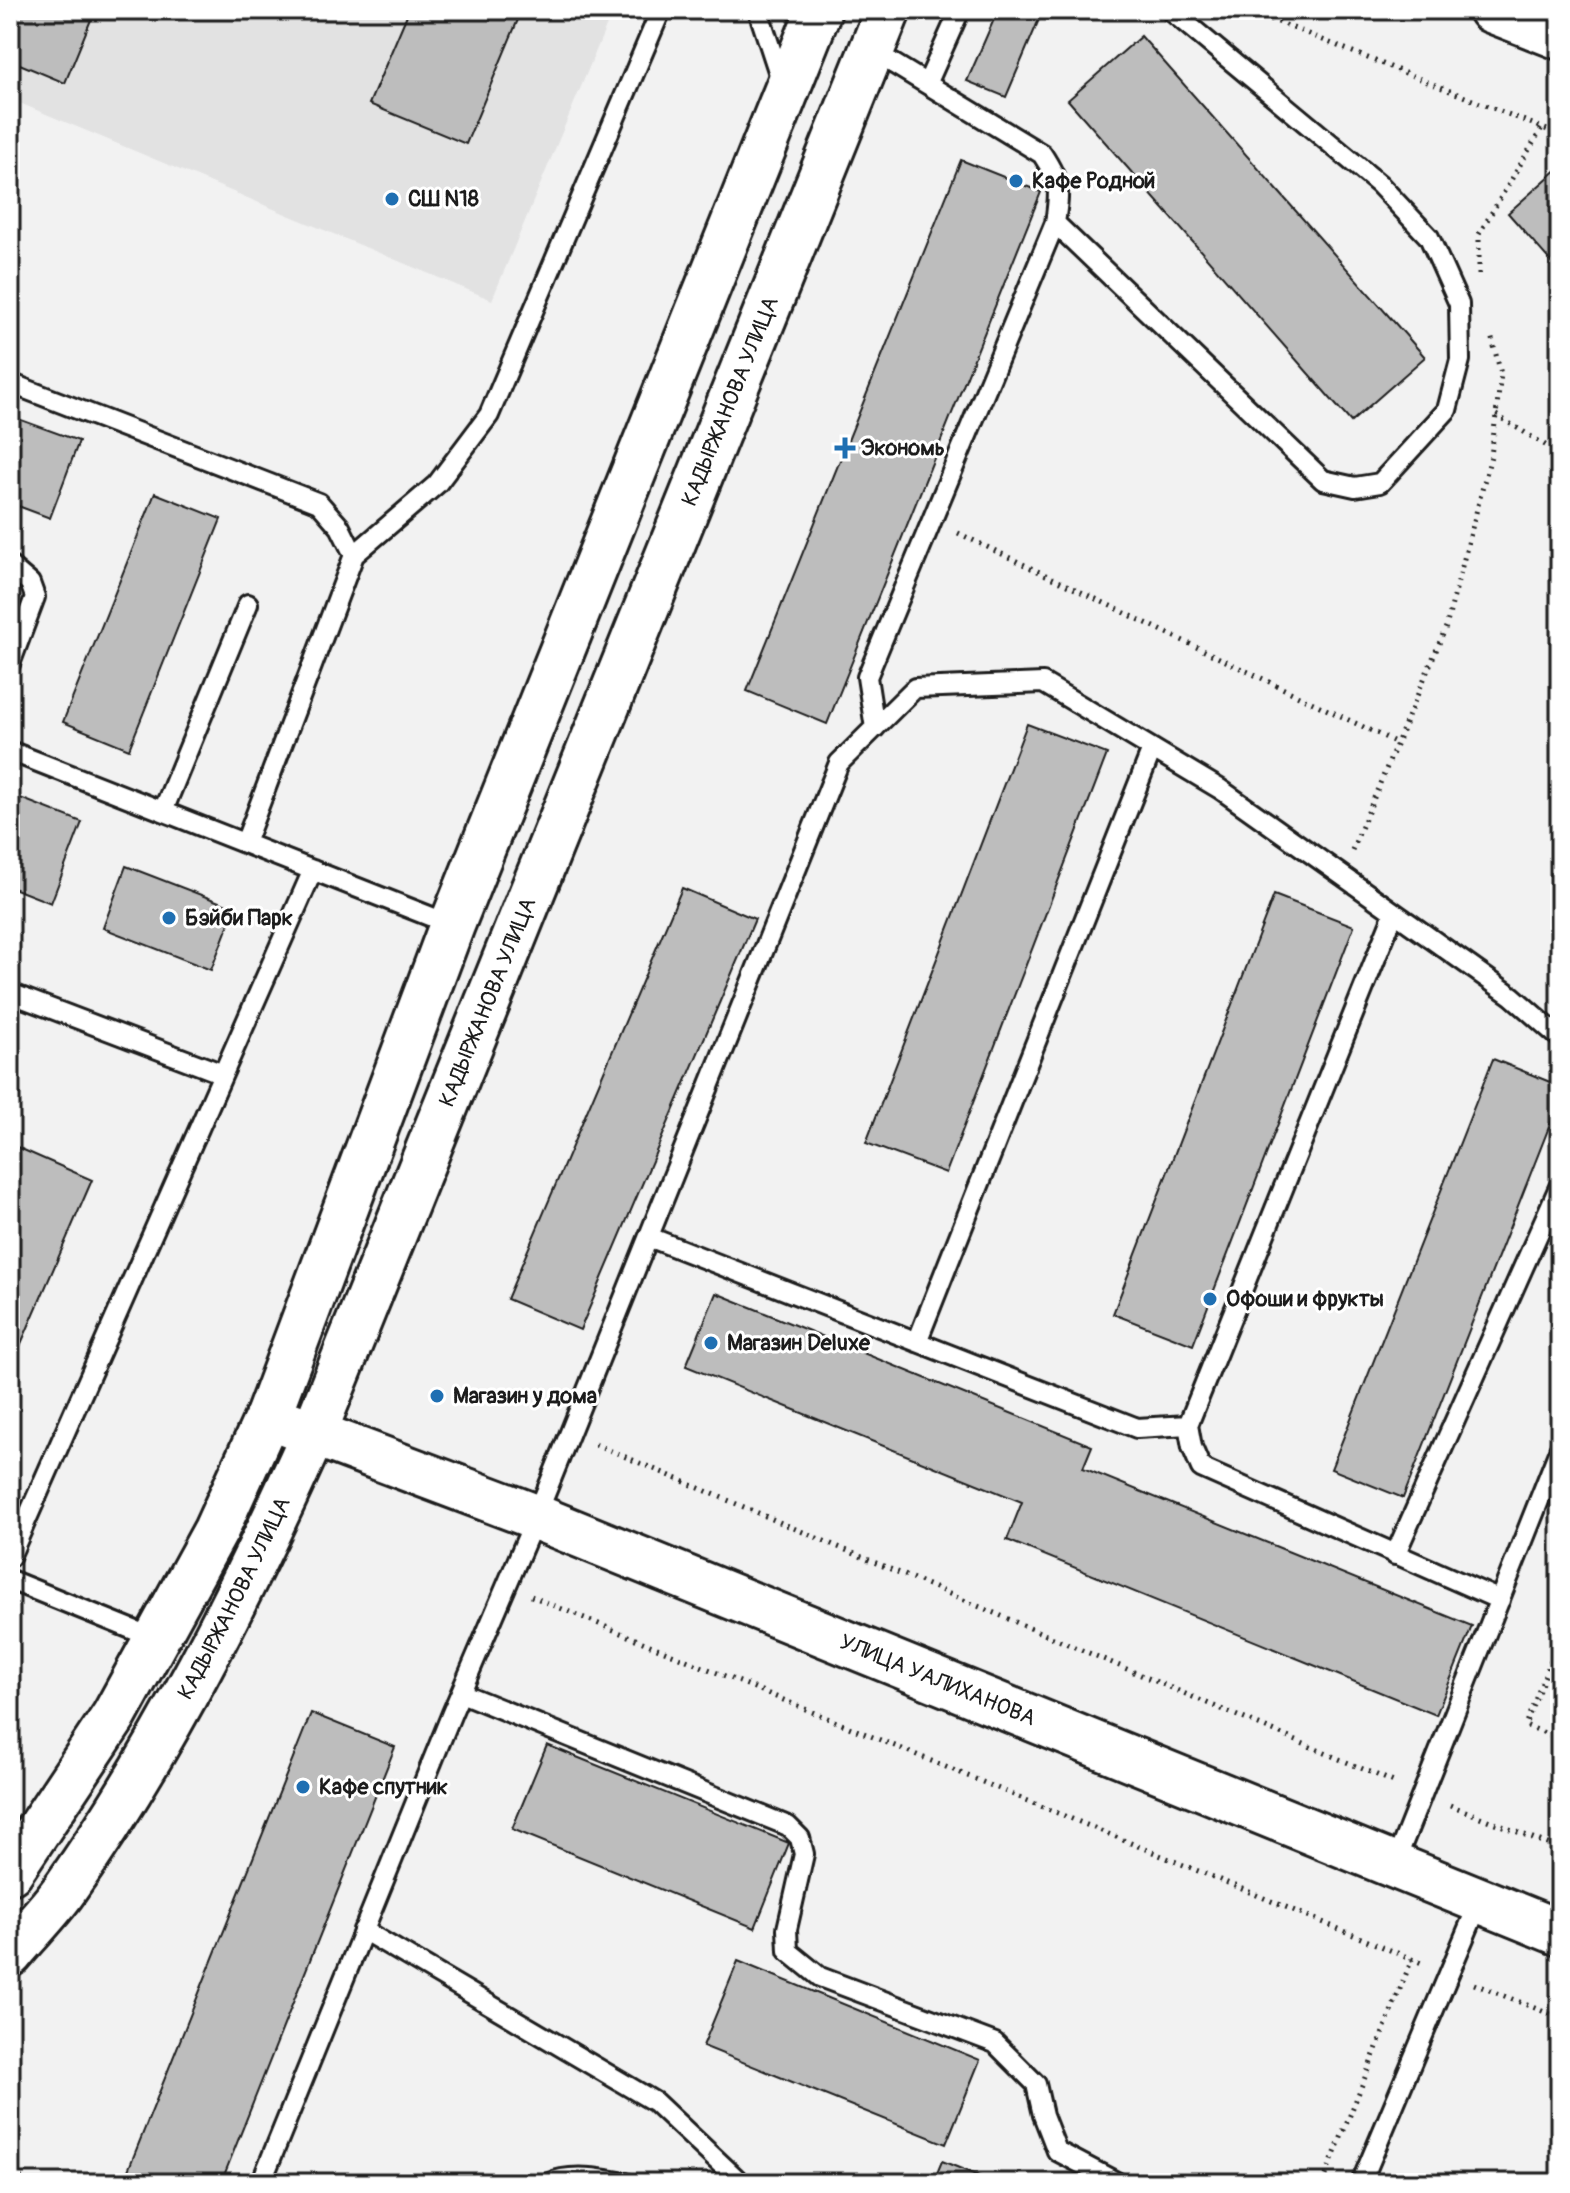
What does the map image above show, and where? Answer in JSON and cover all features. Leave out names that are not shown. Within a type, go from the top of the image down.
[{"type":"main road","name":"КАДЫРЖАНОВА УЛИЦА","points":[[13,1865],[114,1716],[216,1530],[268,1416],[452,925],[819,10]]},
{"type":"main road","name":"КАДЫРЖАНОВА УЛИЦА","points":[[10,1954],[64,1890],[158,1743],[260,1551],[313,1435],[888,10]]},
{"type":"main road","points":[[1491,10],[1560,37]]},
{"type":"main road","name":"УЛИЦА УАЛИХАНОВА","points":[[268,1416],[536,1517],[1560,1933]]},
{"type":"lane","points":[[245,843],[354,555],[437,484],[489,415],[661,10]]},
{"type":"lane","points":[[758,10],[784,91]]},
{"type":"lane","points":[[927,84],[960,10]]},
{"type":"lane","points":[[1055,223],[1323,480],[1355,487],[1380,483],[1447,410],[1460,360],[1459,304],[1429,237],[1379,184],[1170,10]]},
{"type":"lane","points":[[871,50],[1042,154],[1053,170],[1060,190],[1055,223],[867,677],[875,728]]},
{"type":"lane","points":[[10,383],[319,503],[340,527],[354,555]]},
{"type":"lane","points":[[10,566],[30,583],[35,597],[10,664]]},
{"type":"lane","points":[[163,811],[248,604]]},
{"type":"lane","points":[[261,2183],[461,1693],[508,1586],[839,763],[915,688],[1043,683],[1220,789],[1512,996],[1560,1038]]},
{"type":"lane","points":[[917,1342],[1152,749]]},
{"type":"lane","points":[[10,751],[452,925]]},
{"type":"lane","points":[[10,1557],[313,870]]},
{"type":"lane","points":[[1394,913],[1188,1425],[1192,1447],[1201,1468],[1500,1600]]},
{"type":"lane","points":[[10,993],[223,1074]]},
{"type":"lane","points":[[1395,1555],[1560,1185]]},
{"type":"lane","points":[[649,1237],[1137,1428],[1188,1425]]},
{"type":"lane","points":[[1394,1866],[1560,1448]]},
{"type":"lane","points":[[10,1580],[156,1639]]},
{"type":"lane","points":[[461,1693],[788,1826],[800,1838],[804,1854],[787,1929],[788,1951],[820,1977],[995,2043],[1036,2084],[1043,2115],[1057,2151],[1118,2183]]},
{"type":"lane","points":[[1361,2183],[1480,1900]]},
{"type":"lane","points":[[363,1930],[655,2102],[741,2183]]},
{"type":"lane","points":[[10,2177],[12,2183]]},
{"type":"lane","points":[[549,2183],[558,2179],[626,2183]]},
{"type":"path","points":[[1248,10],[1560,135]]},
{"type":"path","points":[[1479,281],[1479,234],[1542,128]]},
{"type":"path","points":[[1341,876],[1446,627],[1491,456],[1501,374],[1490,328]]},
{"type":"path","points":[[1496,415],[1560,454]]},
{"type":"path","points":[[931,520],[1397,743]]},
{"type":"path","points":[[570,1433],[1560,1849]]},
{"type":"path","points":[[508,1586],[1560,2018]]},
{"type":"path","points":[[1560,1638],[1525,1725],[1560,1739]]},
{"type":"path","points":[[1323,2183],[1412,1959]]},
{"type":"shaded area","name":"СШ N18","points":[[10,10],[613,10],[492,300],[10,99]]},
{"type":"building","points":[[10,10],[95,10],[65,83],[10,60]]},
{"type":"building","points":[[409,10],[522,10],[466,144],[369,104]]},
{"type":"building","points":[[998,10],[1043,10],[1006,97],[967,81]]},
{"type":"building","points":[[1141,36],[1425,357],[1351,422],[1068,100]]},
{"type":"building","points":[[961,160],[1041,192],[827,724],[747,691]]},
{"type":"building","points":[[1560,167],[1560,272],[1508,213]]},
{"type":"building","points":[[10,416],[79,441],[50,518],[10,503]]},
{"type":"building","points":[[155,493],[221,519],[129,749],[63,722]]},
{"type":"building","points":[[1027,724],[1107,754],[946,1173],[866,1143]]},
{"type":"building","points":[[10,794],[82,822],[51,903],[10,887]]},
{"type":"building","name":"Бэйби Парк","points":[[126,866],[235,908],[211,970],[103,928]]},
{"type":"building","points":[[682,888],[755,919],[580,1330],[507,1299]]},
{"type":"building","points":[[1274,895],[1354,926],[1193,1345],[1113,1314]]},
{"type":"building","points":[[1493,1059],[1560,1086],[1560,1099],[1403,1498],[1331,1469]]},
{"type":"building","points":[[10,1144],[92,1180],[10,1369]]},
{"type":"building","points":[[716,1293],[1092,1446],[1083,1468],[1472,1626],[1436,1715],[1007,1540],[1022,1502],[686,1366]]},
{"type":"building","points":[[311,1713],[395,1747],[221,2183],[123,2183]]},
{"type":"building","points":[[547,1745],[789,1843],[755,1928],[512,1829]]},
{"type":"building","points":[[738,1961],[980,2060],[946,2144],[703,2046]]},
{"type":"building","points":[[942,2161],[996,2183],[933,2183]]},
{"type":"place","name":"Кафе Родной","points":[[1016,181]]},
{"type":"place","name":"СШ N18","points":[[392,199]]},
{"type":"place","name":"Экономь","points":[[845,448]]},
{"type":"place","name":"Бэйби Парк","points":[[169,918]]},
{"type":"place","name":"Офоши и фрукты","points":[[1210,1299]]},
{"type":"place","name":"Магазин Deluxe","points":[[711,1343]]},
{"type":"place","name":"Магазин у дома","points":[[437,1396]]},
{"type":"place","name":"Кафе спутник","points":[[303,1787]]}]
